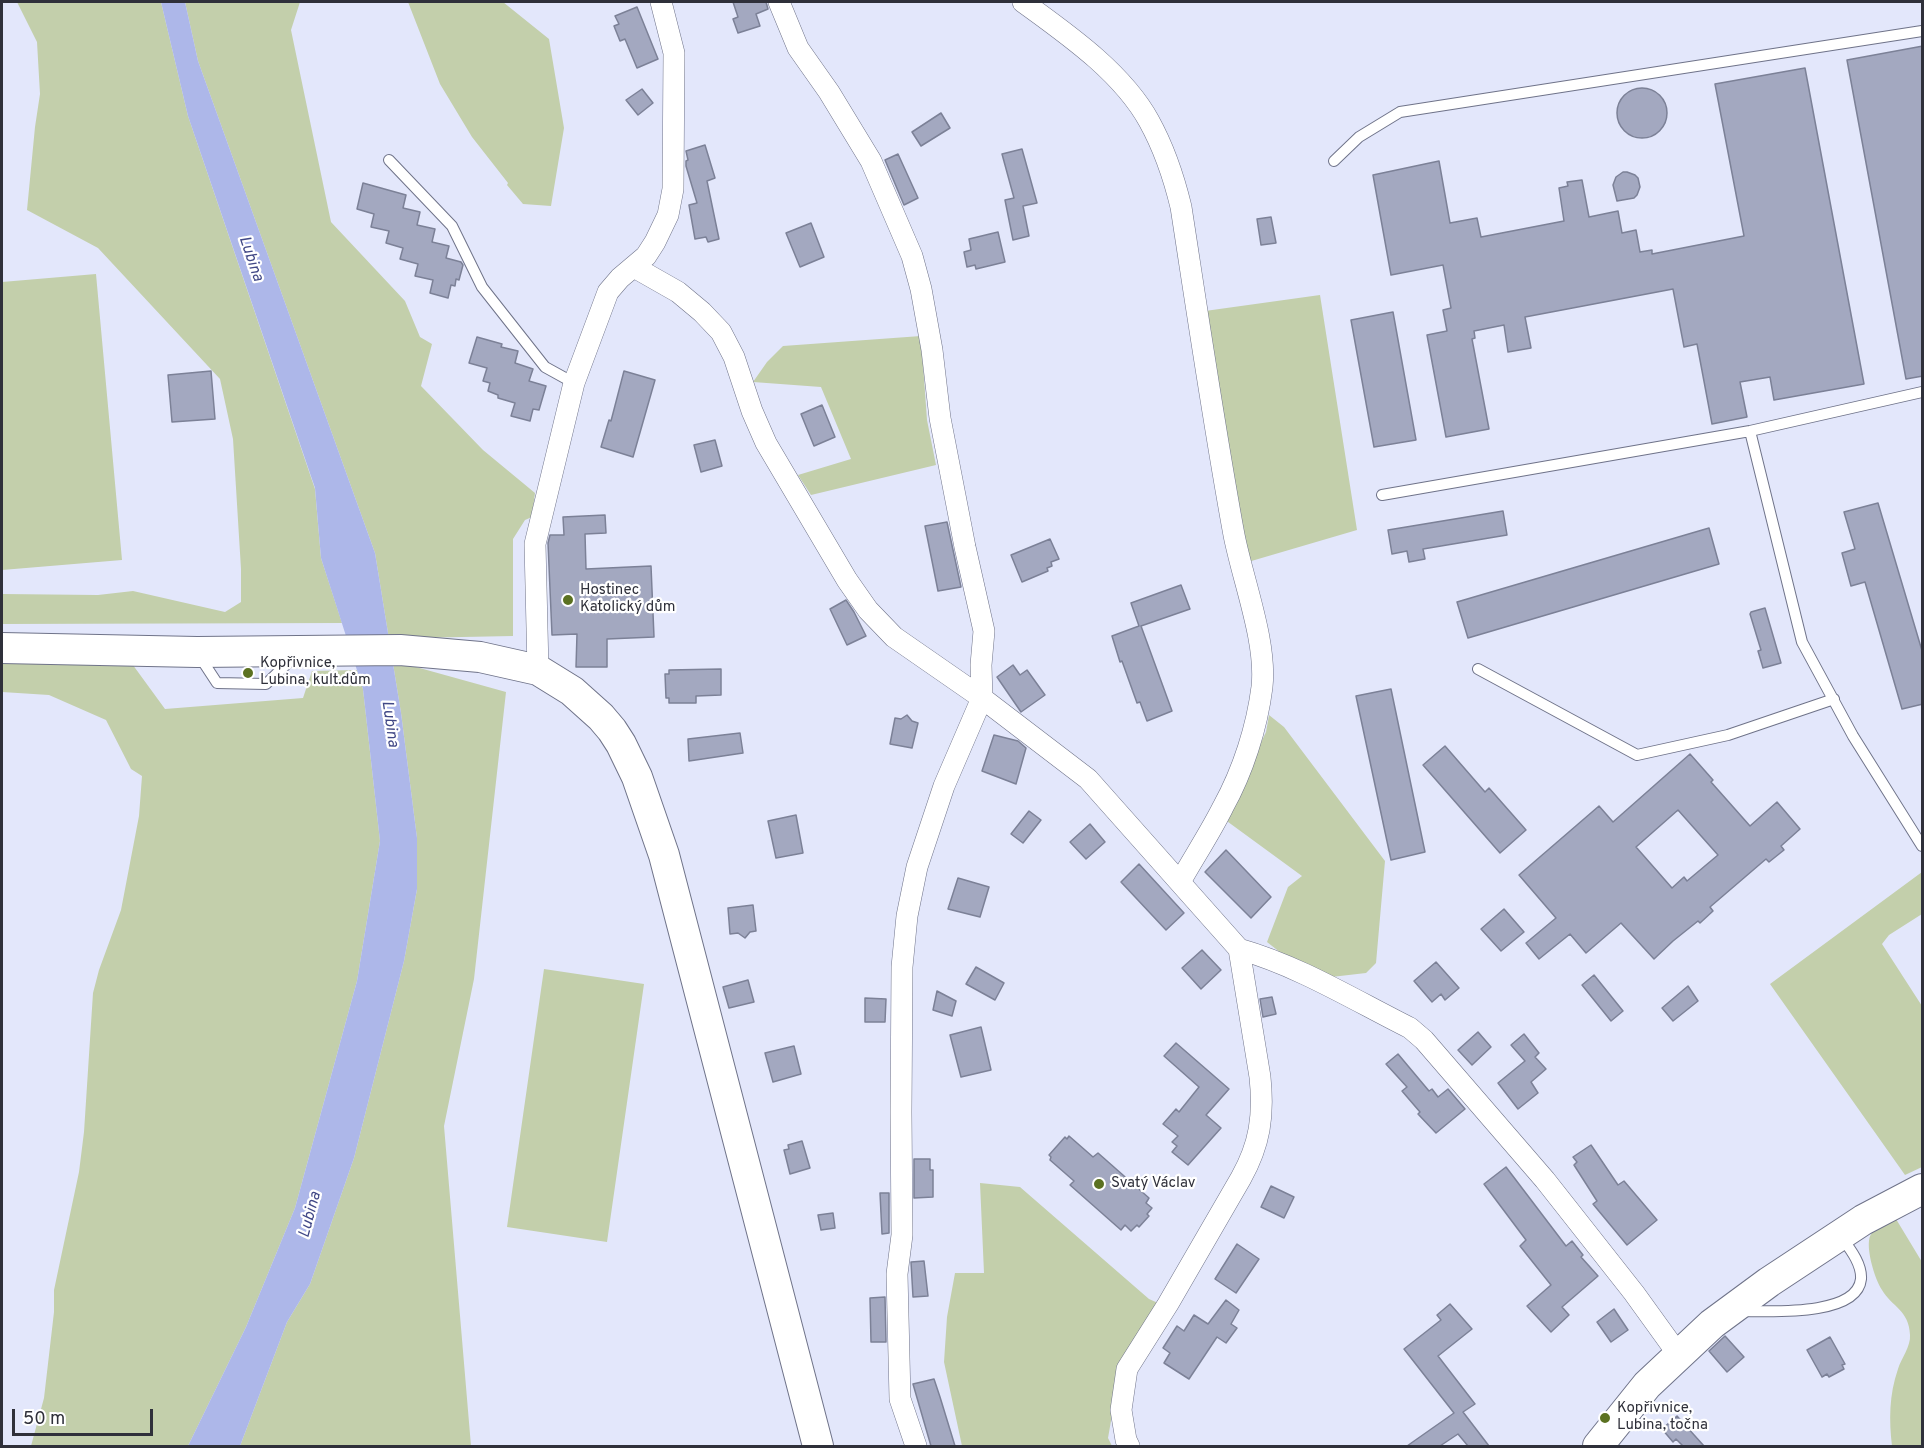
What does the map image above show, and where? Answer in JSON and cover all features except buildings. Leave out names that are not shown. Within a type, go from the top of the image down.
[{"type":"street","points":[[538,670],[535,544],[574,383],[609,292],[620,278],[646,256],[655,242],[668,215],[673,189],[674,53],[661,2]]},
{"type":"street","points":[[779,2],[798,48],[829,92],[871,161],[912,256],[921,289],[932,350],[944,442],[984,631],[981,665],[982,698],[944,786],[917,867],[907,916],[902,967],[902,1235],[897,1274],[900,1399],[916,1446]]},
{"type":"street","points":[[1023,2],[1085,49],[1132,96],[1149,121],[1175,182],[1235,539],[1258,637],[1263,666],[1262,687],[1257,714],[1240,772],[1223,807],[1180,882]]},
{"type":"street","points":[[634,267],[678,292],[721,332],[735,357],[752,411],[766,443],[847,580],[868,610],[894,637],[982,698],[1088,779],[1239,949],[1261,1087],[1262,1104],[1258,1137],[1250,1161],[1236,1186],[1168,1304],[1127,1369],[1121,1410],[1129,1446]]},
{"type":"street","points":[[2,648],[197,652],[400,650],[480,657],[538,670],[572,691],[601,717],[621,744],[637,777],[664,855],[818,1446]]},
{"type":"street","points":[[1239,949],[1266,956],[1302,973],[1410,1028],[1424,1040],[1545,1180],[1634,1293],[1678,1354]]},
{"type":"street","points":[[1598,1446],[1647,1385],[1678,1354],[1728,1311],[1863,1220],[1923,1189]]},
{"type":"lane","points":[[1334,161],[1359,137],[1400,112],[1923,32]]},
{"type":"lane","points":[[389,160],[452,226],[482,287],[545,367],[574,383]]},
{"type":"lane","points":[[1382,495],[1750,431],[1923,392]]},
{"type":"lane","points":[[1750,431],[1802,642],[1853,736],[1923,846]]},
{"type":"lane","points":[[1478,669],[1637,755],[1728,735],[1833,699]]},
{"type":"lane","points":[[1728,1311],[1794,1311],[1833,1305],[1846,1299],[1858,1288],[1861,1279],[1860,1269],[1850,1248],[1840,1235]]},
{"type":"green space","points":[[17,2],[161,2],[188,116],[315,489],[321,558],[342,623],[2,624],[2,594],[98,595],[133,591],[225,612],[241,602],[233,439],[220,379],[98,248],[27,210],[40,94],[37,42]]},
{"type":"green space","points":[[185,2],[300,2],[291,30],[331,222],[405,301],[420,337],[432,344],[421,386],[483,450],[535,493],[532,517],[525,520],[513,539],[513,636],[411,638],[416,667],[506,692],[474,979],[444,1126],[471,1446],[240,1446],[287,1322],[310,1284],[354,1158],[404,961],[417,889],[417,838],[401,713],[375,553],[198,61]]},
{"type":"green space","points":[[408,2],[503,2],[549,39],[564,128],[551,206],[523,204],[472,137],[440,84]]},
{"type":"green space","points":[[96,274],[122,560],[2,570],[2,282]]},
{"type":"green space","points":[[1320,295],[1357,530],[1248,562],[1205,311]]},
{"type":"green space","points":[[921,336],[927,420],[936,465],[811,495],[798,475],[851,459],[821,387],[753,382],[767,362],[783,346]]},
{"type":"green space","points":[[2,660],[130,661],[165,709],[303,698],[312,671],[357,670],[363,689],[380,841],[357,981],[295,1208],[246,1327],[188,1446],[31,1446],[44,1398],[54,1312],[54,1290],[79,1172],[84,1132],[93,993],[121,910],[139,816],[142,776],[131,769],[106,720],[49,695],[2,692]]},
{"type":"green space","points":[[1269,715],[1284,727],[1385,861],[1376,963],[1366,973],[1314,979],[1267,942],[1288,887],[1302,876],[1224,819],[1266,732]]},
{"type":"green space","points":[[1922,872],[1922,914],[1889,935],[1882,944],[1922,1006],[1922,1167],[1905,1175],[1770,984]]},
{"type":"green space","points":[[544,969],[644,984],[607,1242],[507,1227]]},
{"type":"green space","points":[[980,1183],[1020,1187],[1149,1299],[1158,1303],[1121,1364],[1108,1438],[1112,1446],[962,1446],[944,1362],[947,1317],[955,1273],[984,1273]]},
{"type":"green space","points":[[1896,1219],[1922,1262],[1922,1446],[1892,1446],[1891,1398],[1910,1335],[1907,1320],[1879,1285],[1869,1252],[1872,1233]]},
{"type":"water","name":"Lubina","points":[[161,2],[185,2],[198,61],[375,553],[401,713],[417,838],[417,889],[404,961],[354,1158],[310,1284],[287,1322],[240,1446],[188,1446],[246,1327],[295,1208],[357,981],[380,841],[363,689],[321,558],[315,488],[188,116]]},
{"type":"place","name":"Hostinec Katolický dům","points":[[568,600]]},
{"type":"place","name":"Kopřivnice, Lubina, kult.dům","points":[[248,673]]},
{"type":"place","name":"Svatý Václav","points":[[1099,1184]]},
{"type":"place","name":"Kopřivnice, Lubina, točna","points":[[1605,1418]]}]
